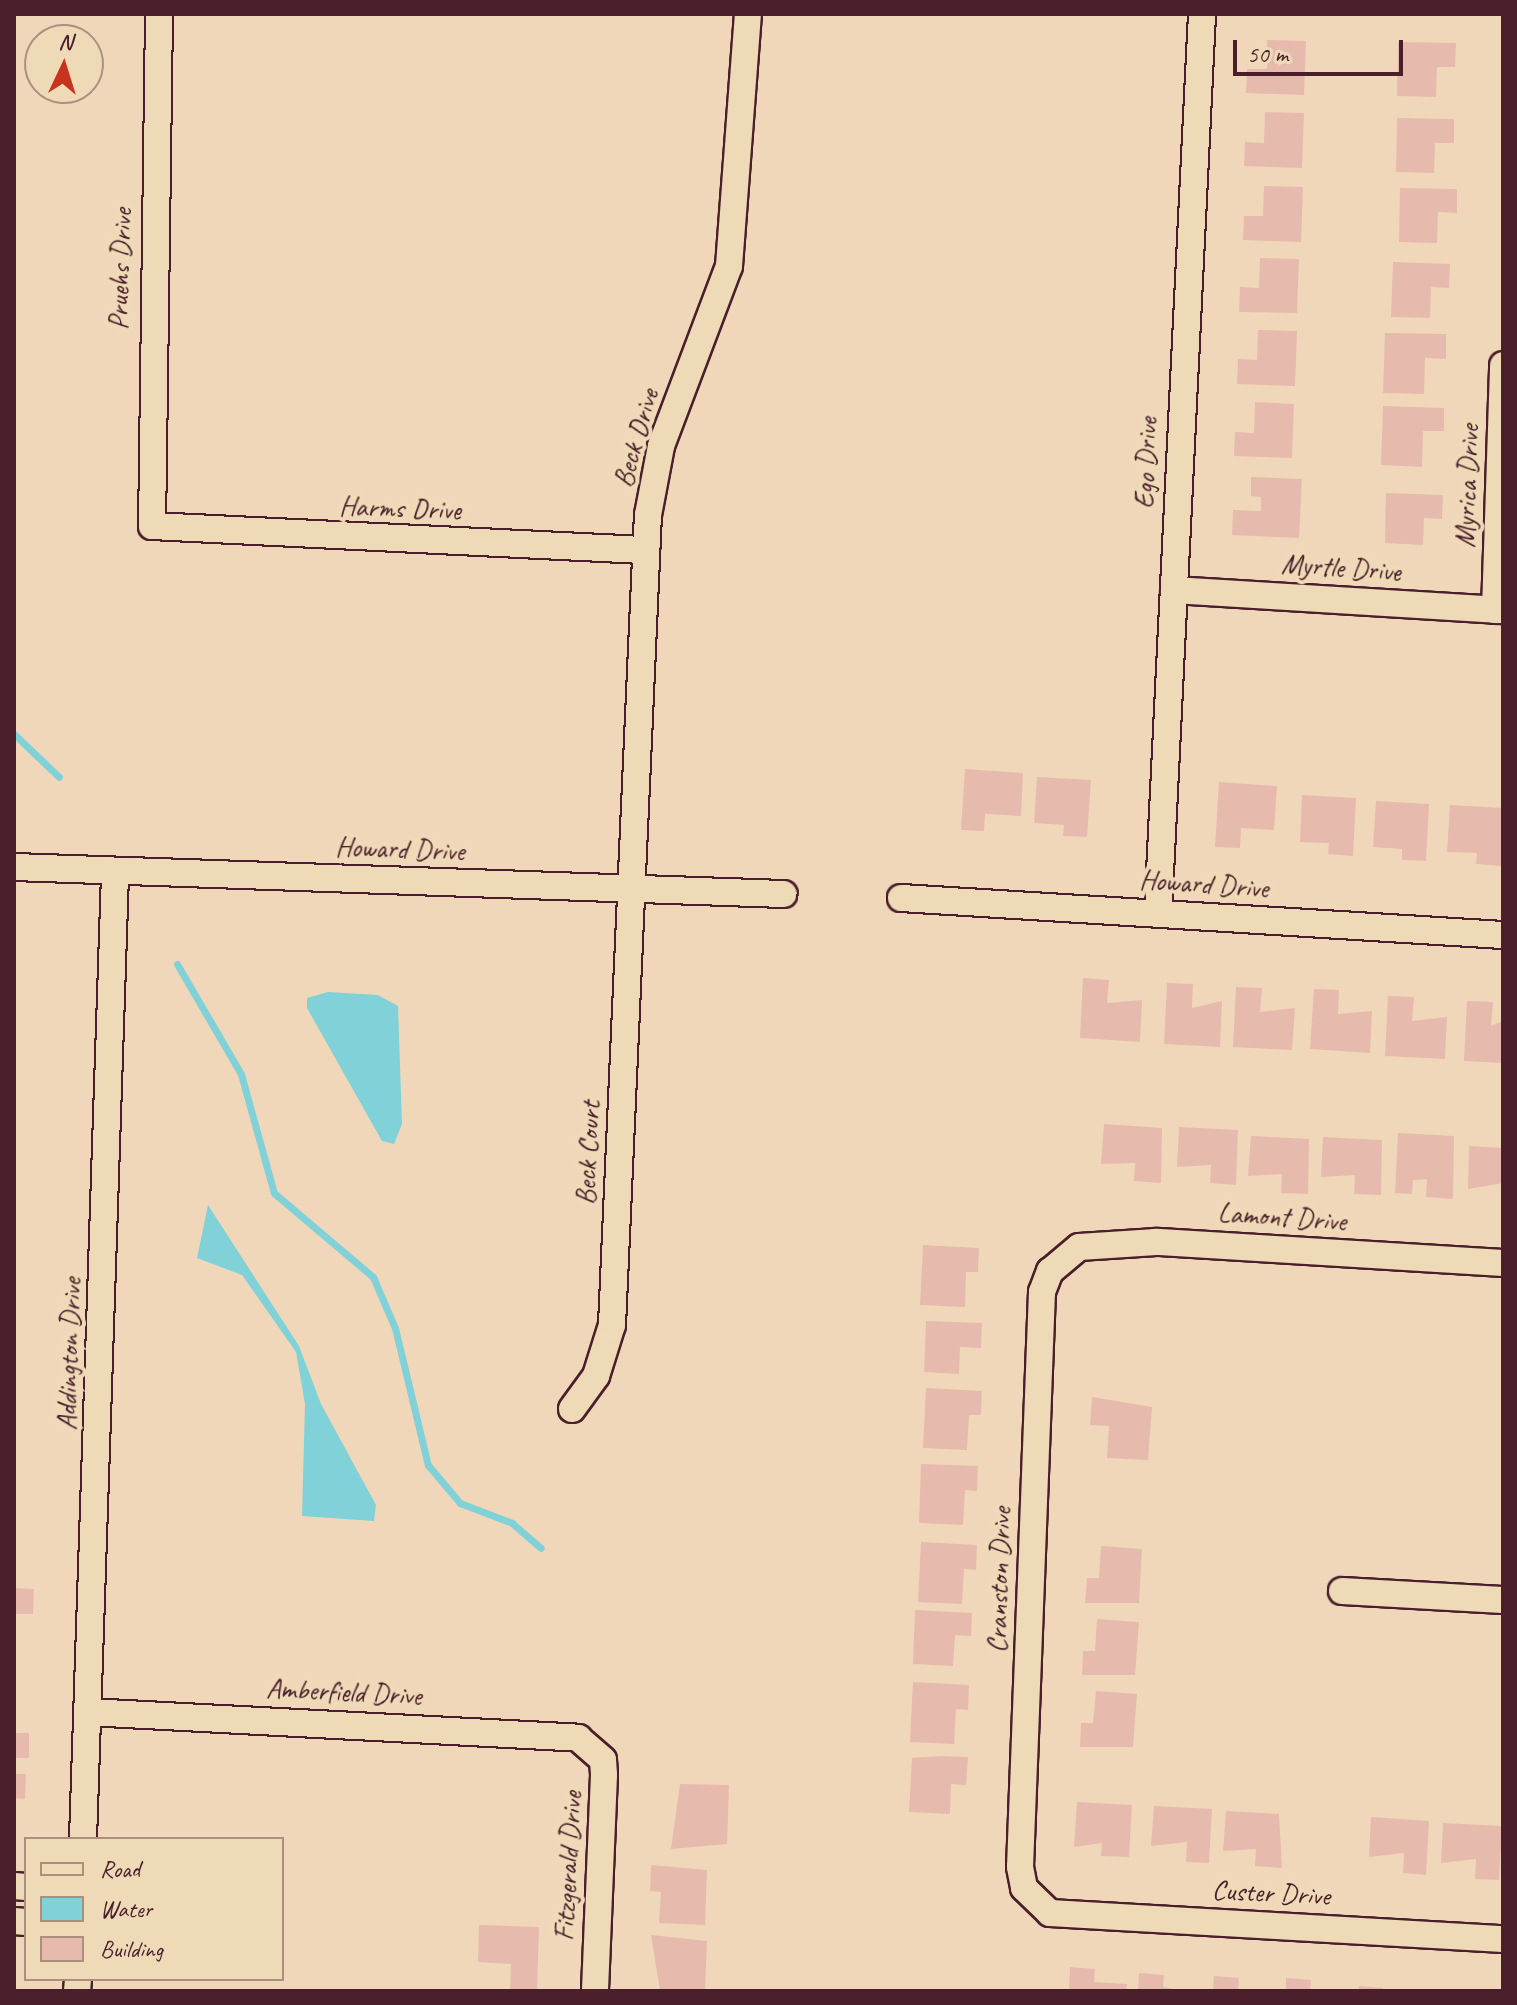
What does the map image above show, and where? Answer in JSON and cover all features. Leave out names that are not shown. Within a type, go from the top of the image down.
[{"type":"street","name":"Pruehs Drive","points":[[152,526],[159,14]]},
{"type":"street","name":"Beck Drive","points":[[632,889],[646,550],[661,446],[729,266],[748,14]]},
{"type":"street","name":"Ego Drive","points":[[1158,914],[1174,590],[1187,206],[1202,14]]},
{"type":"street","name":"Myrica Drive","points":[[1499,610],[1503,365]]},
{"type":"street","name":"Harms Drive","points":[[152,526],[646,550]]},
{"type":"street","name":"Myrtle Drive","points":[[1174,590],[1499,610]]},
{"type":"street","name":"Howard Drive","points":[[14,867],[784,894]]},
{"type":"street","name":"Addington Drive","points":[[83,1837],[115,872]]},
{"type":"street","name":"Beck Court","points":[[572,1409],[596,1376],[612,1325],[632,889]]},
{"type":"street","name":"Howard Drive","points":[[901,898],[1503,935]]},
{"type":"street","name":"Lamont Drive","points":[[1061,1258],[1079,1247],[1156,1242],[1503,1263]]},
{"type":"street","name":"Cranston Drive","points":[[1038,1904],[1020,1867],[1042,1292],[1061,1258]]},
{"type":"street","points":[[1342,1591],[1503,1600]]},
{"type":"street","name":"Amberfield Drive","points":[[88,1712],[562,1735],[593,1747]]},
{"type":"street","name":"Fitzgerald Drive","points":[[593,1747],[604,1775],[595,1991]]},
{"type":"street","name":"Custer Drive","points":[[1038,1904],[1050,1913],[1503,1939]]},
{"type":"water","points":[[328,992],[378,995],[398,1006],[402,1124],[394,1144],[382,1141],[307,1008],[307,998]]},
{"type":"water","points":[[208,1205],[299,1346],[321,1404],[376,1505],[374,1521],[302,1516],[305,1404],[296,1352],[242,1275],[197,1258]]},
{"type":"building","points":[[1267,40],[1306,41],[1304,95],[1246,93],[1247,69],[1267,69]]},
{"type":"building","points":[[1398,42],[1456,43],[1455,67],[1437,67],[1436,97],[1397,96]]},
{"type":"building","points":[[1265,112],[1304,113],[1302,168],[1244,166],[1245,142],[1264,143]]},
{"type":"building","points":[[1397,118],[1454,119],[1454,143],[1435,143],[1434,173],[1396,172]]},
{"type":"building","points":[[1264,186],[1303,187],[1301,242],[1243,240],[1244,216],[1263,216]]},
{"type":"building","points":[[1400,188],[1457,189],[1457,213],[1438,212],[1437,243],[1399,242]]},
{"type":"building","points":[[1260,258],[1299,259],[1297,313],[1239,312],[1240,287],[1259,288]]},
{"type":"building","points":[[1393,262],[1450,264],[1449,288],[1431,287],[1430,318],[1391,317]]},
{"type":"building","points":[[1258,330],[1297,331],[1295,386],[1237,384],[1238,359],[1257,360]]},
{"type":"building","points":[[1385,333],[1446,334],[1446,359],[1425,358],[1424,394],[1383,393]]},
{"type":"building","points":[[1255,402],[1294,404],[1292,458],[1234,456],[1235,432],[1254,433]]},
{"type":"building","points":[[1383,406],[1444,408],[1444,431],[1423,431],[1422,467],[1381,465]]},
{"type":"building","points":[[1251,477],[1302,479],[1299,538],[1232,535],[1233,510],[1261,511],[1261,497],[1251,496]]},
{"type":"building","points":[[1386,493],[1443,495],[1442,519],[1424,518],[1423,545],[1385,543]]},
{"type":"building","points":[[965,769],[1023,773],[1021,816],[985,814],[984,831],[961,830]]},
{"type":"building","points":[[1037,777],[1091,780],[1087,837],[1063,836],[1064,825],[1034,823]]},
{"type":"building","points":[[1219,782],[1277,786],[1274,830],[1241,828],[1240,848],[1215,847]]},
{"type":"building","points":[[1302,795],[1356,798],[1353,856],[1328,854],[1329,843],[1300,842]]},
{"type":"building","points":[[1376,801],[1429,804],[1426,861],[1402,860],[1402,849],[1373,847]]},
{"type":"building","points":[[1450,805],[1503,808],[1501,866],[1476,864],[1477,853],[1447,852]]},
{"type":"building","points":[[1083,978],[1109,980],[1107,1003],[1142,1000],[1140,1042],[1080,1038]]},
{"type":"building","points":[[1167,983],[1193,984],[1192,1008],[1222,1001],[1220,1047],[1164,1044]]},
{"type":"building","points":[[1236,987],[1262,988],[1260,1012],[1295,1008],[1292,1050],[1233,1047]]},
{"type":"building","points":[[1314,989],[1339,990],[1338,1014],[1372,1011],[1370,1053],[1310,1049]]},
{"type":"building","points":[[1388,996],[1414,997],[1412,1021],[1447,1017],[1445,1059],[1385,1056]]},
{"type":"building","points":[[1467,1001],[1493,1002],[1491,1026],[1503,1021],[1503,1063],[1464,1061]]},
{"type":"building","points":[[1104,1124],[1162,1128],[1161,1183],[1134,1181],[1135,1163],[1101,1164]]},
{"type":"building","points":[[1179,1127],[1238,1130],[1236,1185],[1210,1183],[1211,1165],[1177,1167]]},
{"type":"building","points":[[1398,1133],[1454,1136],[1453,1199],[1426,1197],[1427,1179],[1413,1180],[1412,1194],[1395,1193]]},
{"type":"building","points":[[1251,1136],[1309,1139],[1308,1194],[1281,1193],[1282,1174],[1248,1176]]},
{"type":"building","points":[[1323,1137],[1382,1140],[1381,1195],[1354,1194],[1355,1175],[1321,1177]]},
{"type":"building","points":[[1469,1146],[1503,1148],[1503,1183],[1468,1189]]},
{"type":"building","points":[[923,1245],[979,1248],[978,1272],[966,1272],[965,1307],[920,1305]]},
{"type":"building","points":[[926,1321],[982,1323],[981,1348],[960,1347],[959,1374],[924,1372]]},
{"type":"building","points":[[926,1388],[982,1391],[981,1415],[969,1415],[967,1450],[923,1448]]},
{"type":"building","points":[[1092,1397],[1152,1407],[1148,1460],[1107,1458],[1109,1426],[1090,1425]]},
{"type":"building","points":[[921,1464],[978,1466],[977,1491],[965,1490],[963,1525],[919,1523]]},
{"type":"building","points":[[921,1542],[977,1545],[976,1570],[964,1569],[962,1604],[918,1602]]},
{"type":"building","points":[[1101,1546],[1142,1549],[1139,1603],[1085,1603],[1087,1578],[1099,1578]]},
{"type":"building","points":[[14,1588],[34,1589],[33,1614],[14,1614]]},
{"type":"building","points":[[915,1610],[972,1613],[971,1636],[955,1635],[953,1666],[913,1664]]},
{"type":"building","points":[[1097,1619],[1139,1622],[1135,1675],[1082,1675],[1083,1651],[1095,1651]]},
{"type":"building","points":[[913,1682],[969,1685],[968,1710],[956,1709],[954,1744],[910,1742]]},
{"type":"building","points":[[1096,1691],[1137,1694],[1133,1747],[1080,1747],[1081,1723],[1093,1723]]},
{"type":"building","points":[[14,1733],[29,1733],[29,1758],[14,1758]]},
{"type":"building","points":[[968,1757],[966,1785],[951,1784],[950,1814],[909,1812],[912,1758]]},
{"type":"building","points":[[14,1774],[26,1774],[25,1799],[14,1798]]},
{"type":"building","points":[[680,1784],[729,1785],[727,1844],[671,1849]]},
{"type":"building","points":[[1077,1802],[1132,1805],[1129,1857],[1101,1856],[1102,1843],[1074,1847]]},
{"type":"building","points":[[1154,1806],[1212,1809],[1209,1863],[1186,1862],[1187,1842],[1151,1846]]},
{"type":"building","points":[[1226,1811],[1279,1814],[1282,1868],[1255,1866],[1256,1849],[1223,1851]]},
{"type":"building","points":[[1371,1817],[1429,1821],[1426,1875],[1403,1873],[1404,1853],[1369,1857]]},
{"type":"building","points":[[1443,1823],[1502,1826],[1499,1880],[1475,1879],[1476,1859],[1441,1863]]},
{"type":"building","points":[[651,1865],[707,1870],[705,1925],[659,1923],[661,1892],[650,1891]]},
{"type":"building","points":[[479,1925],[539,1927],[537,1991],[510,1991],[511,1964],[478,1962]]},
{"type":"building","points":[[651,1935],[707,1941],[705,1991],[660,1991]]},
{"type":"building","points":[[1070,1967],[1095,1969],[1094,1982],[1127,1984],[1126,1991],[1069,1991]]},
{"type":"building","points":[[1139,1973],[1164,1975],[1163,1987],[1184,1991],[1138,1991]]},
{"type":"building","points":[[1214,1976],[1239,1978],[1238,1991],[1213,1991]]},
{"type":"building","points":[[1286,1978],[1311,1980],[1310,1991],[1286,1991]]},
{"type":"building","points":[[1359,1986],[1383,1988],[1383,1991],[1358,1991]]},
{"type":"waterway","points":[[14,734],[59,777]]},
{"type":"waterway","points":[[177,964],[241,1074],[274,1193],[373,1277],[395,1328],[428,1465],[460,1503],[512,1523],[541,1548]]}]
